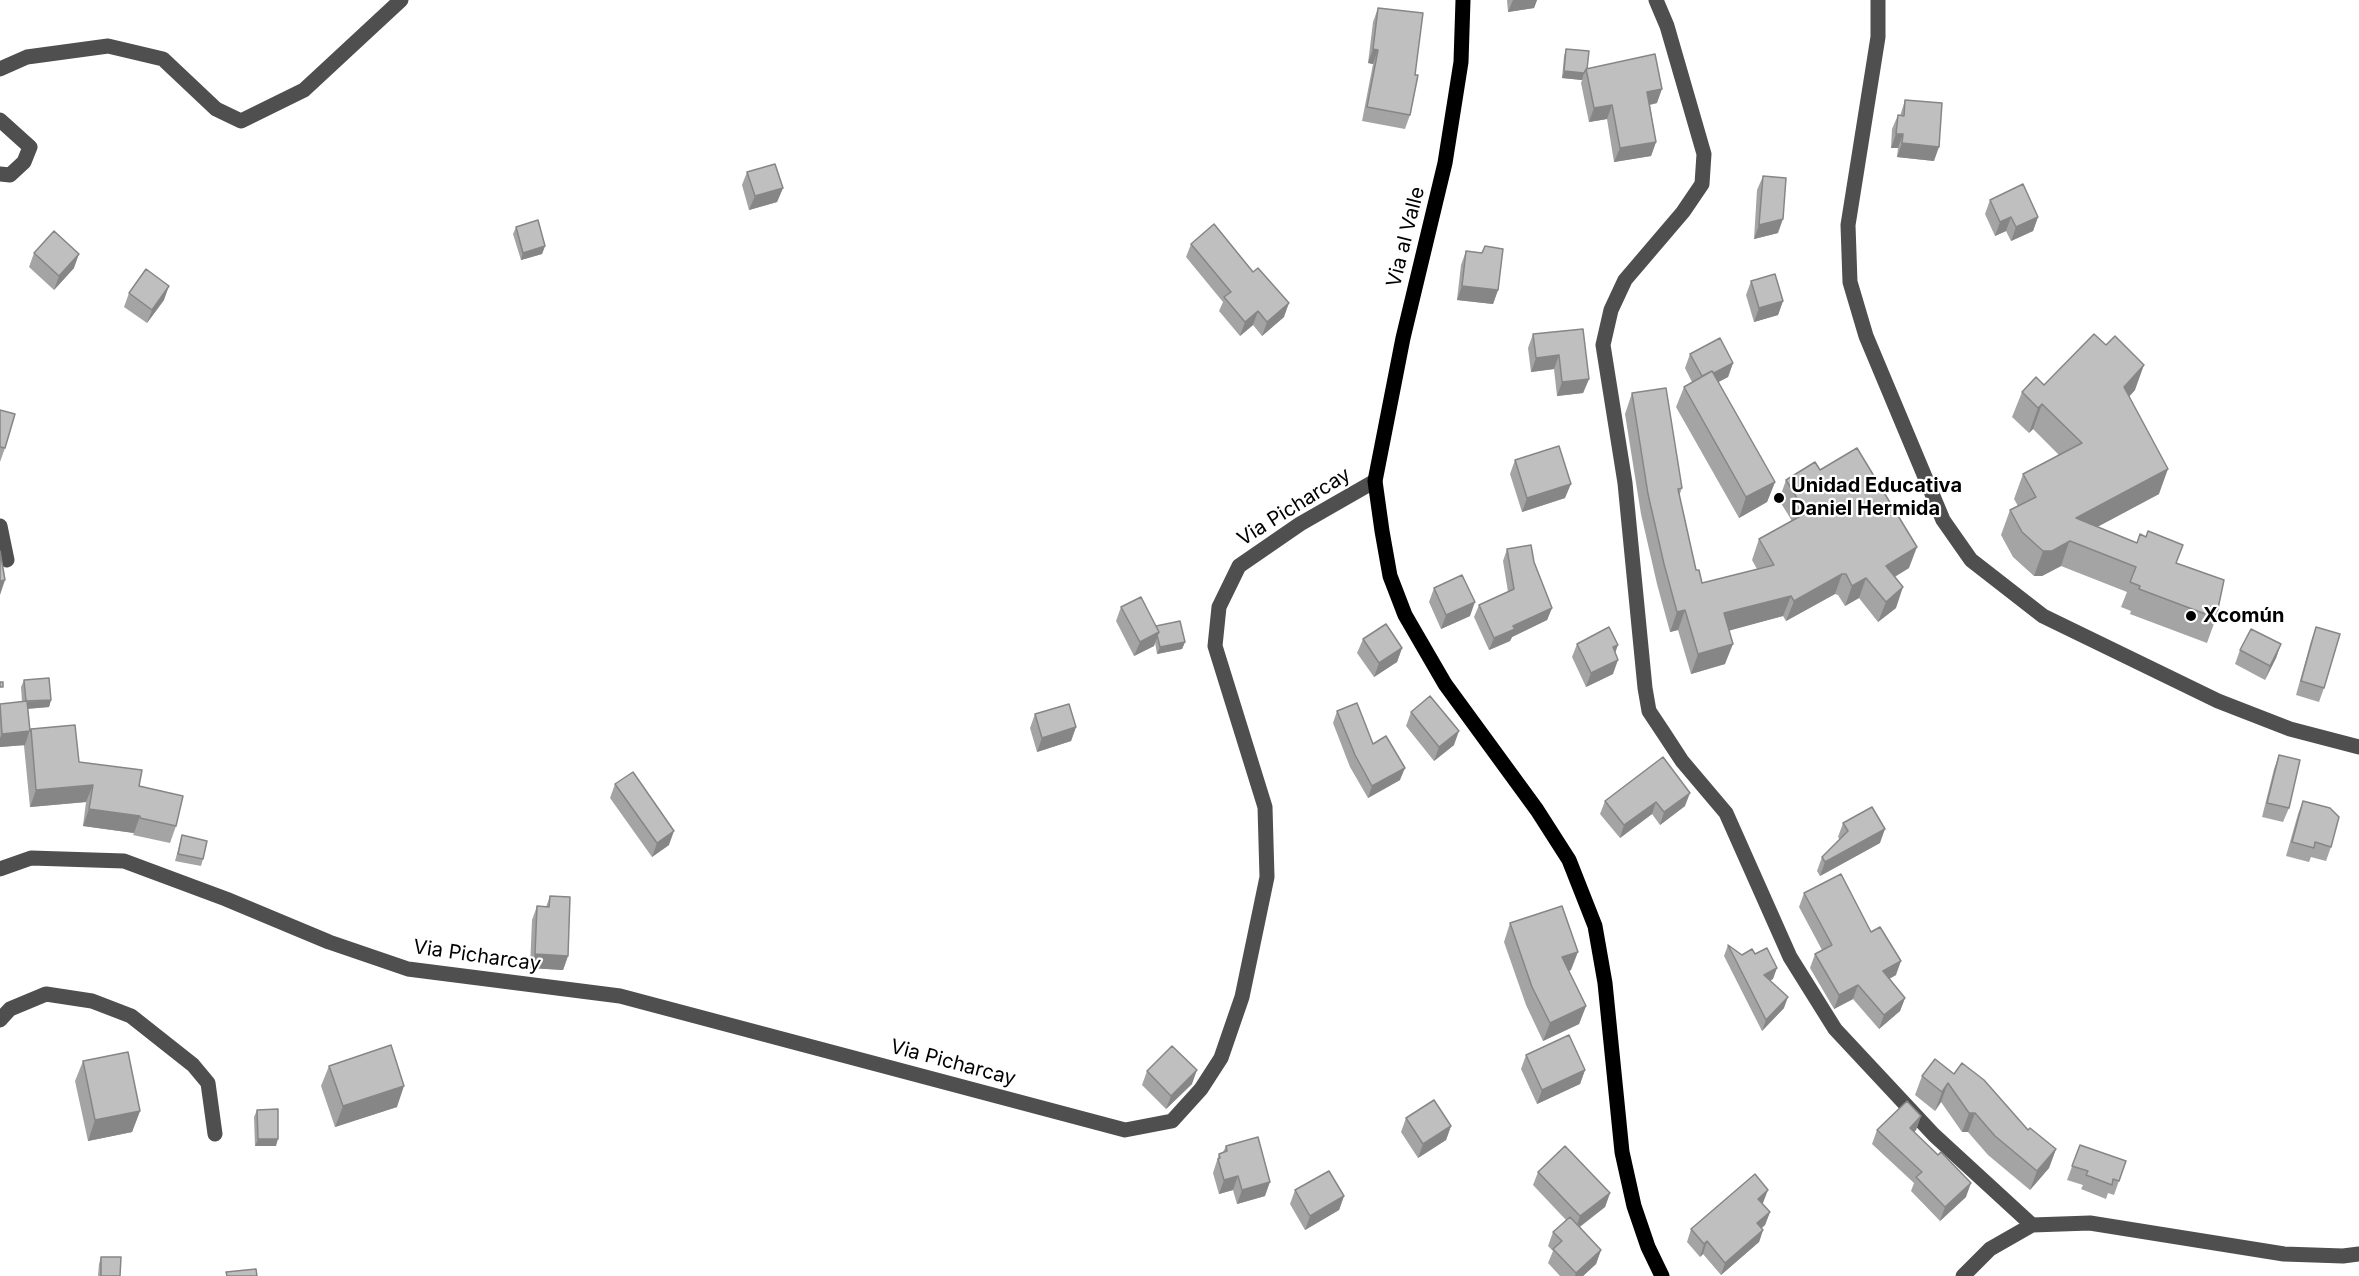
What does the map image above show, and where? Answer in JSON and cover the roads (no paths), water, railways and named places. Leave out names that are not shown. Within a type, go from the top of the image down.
[{"type":"main road","name":"Via al Valle","points":[[1375,481],[1401,348],[1445,163],[1461,62],[1463,0]]},
{"type":"main road","points":[[1375,481],[1390,576],[1405,615],[1445,684],[1537,810],[1569,860],[1595,926],[1605,982],[1622,1152],[1637,1216],[1662,1276]]},
{"type":"street","points":[[0,69],[27,57],[108,46],[163,59],[216,109],[241,121],[304,90],[401,0]]},
{"type":"street","points":[[1656,0],[1666,26],[1704,154],[1702,184],[1683,212],[1625,280],[1611,310],[1603,345],[1625,483],[1649,711],[1682,761],[1726,813],[1790,957],[1835,1029],[1934,1135],[2032,1225]]},
{"type":"street","points":[[1878,0],[1878,37],[1848,225],[1850,282],[1866,336],[1943,520],[1971,560],[2043,616],[2218,701],[2290,729],[2359,747]]},
{"type":"street","points":[[0,120],[30,147],[24,162],[10,175],[0,174]]},
{"type":"street","name":"Via Picharcay","points":[[0,869],[31,858],[124,861],[226,899],[329,942],[408,969],[620,996],[1125,1130],[1172,1121],[1201,1089],[1221,1058],[1242,998],[1268,877],[1265,807],[1215,646],[1219,607],[1239,566],[1300,524],[1375,481]]},
{"type":"street","points":[[0,526],[7,560]]},
{"type":"street","points":[[0,1020],[10,1009],[46,994],[92,1001],[131,1016],[194,1065],[208,1083],[215,1134]]},
{"type":"street","points":[[1963,1276],[1990,1249],[2032,1225],[2090,1223],[2284,1254],[2343,1256],[2359,1254]]},
{"type":"place","name":"Unidad Educativa Daniel Hermida","points":[[1779,498]]},
{"type":"place","name":"Xcomún","points":[[2191,616]]}]
